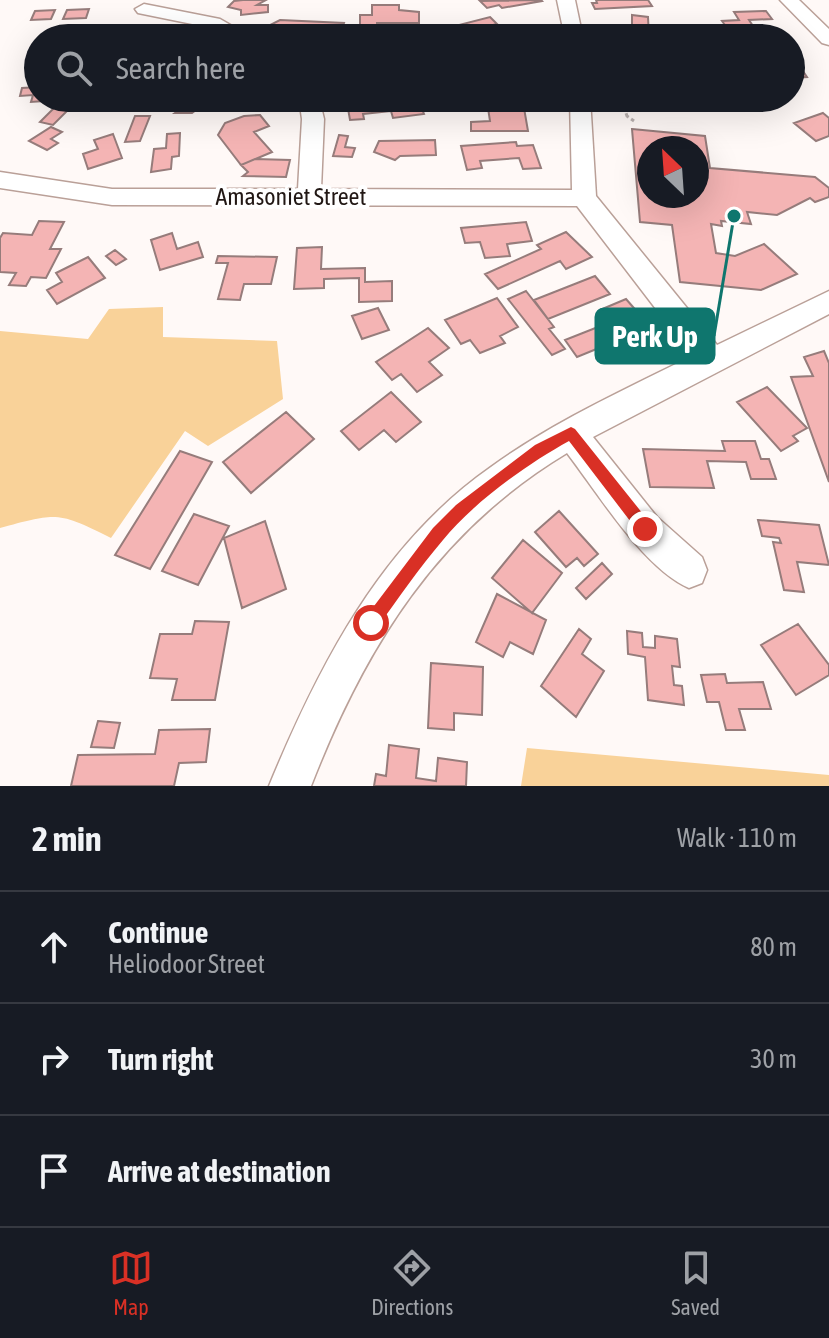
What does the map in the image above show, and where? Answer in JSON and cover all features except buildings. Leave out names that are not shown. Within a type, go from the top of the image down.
[{"type":"street","points":[[566,0],[571,24]]},
{"type":"street","points":[[789,0],[829,39]]},
{"type":"street","points":[[144,9],[215,24]]},
{"type":"street","points":[[309,196],[312,112]]},
{"type":"street","points":[[581,112],[584,198],[712,360]]},
{"type":"street","name":"Amasoniet Street","points":[[0,180],[112,197],[584,198]]},
{"type":"street","points":[[290,786],[329,691],[371,623],[438,534],[506,474],[571,433],[829,302]]},
{"type":"street","points":[[571,433],[645,529],[689,570]]},
{"type":"path","points":[[626,112],[634,121]]},
{"type":"shaded area","points":[[163,307],[163,337],[277,341],[283,399],[208,446],[185,431],[111,538],[57,517],[0,528],[0,331],[88,339],[109,309]]},
{"type":"shaded area","points":[[527,748],[829,775],[829,786],[521,786]]},
{"type":"place","name":"Perk Up","points":[[734,216]]},
{"type":"route","points":[[371,623],[438,534],[462,510],[506,474],[571,433],[645,529]]}]
